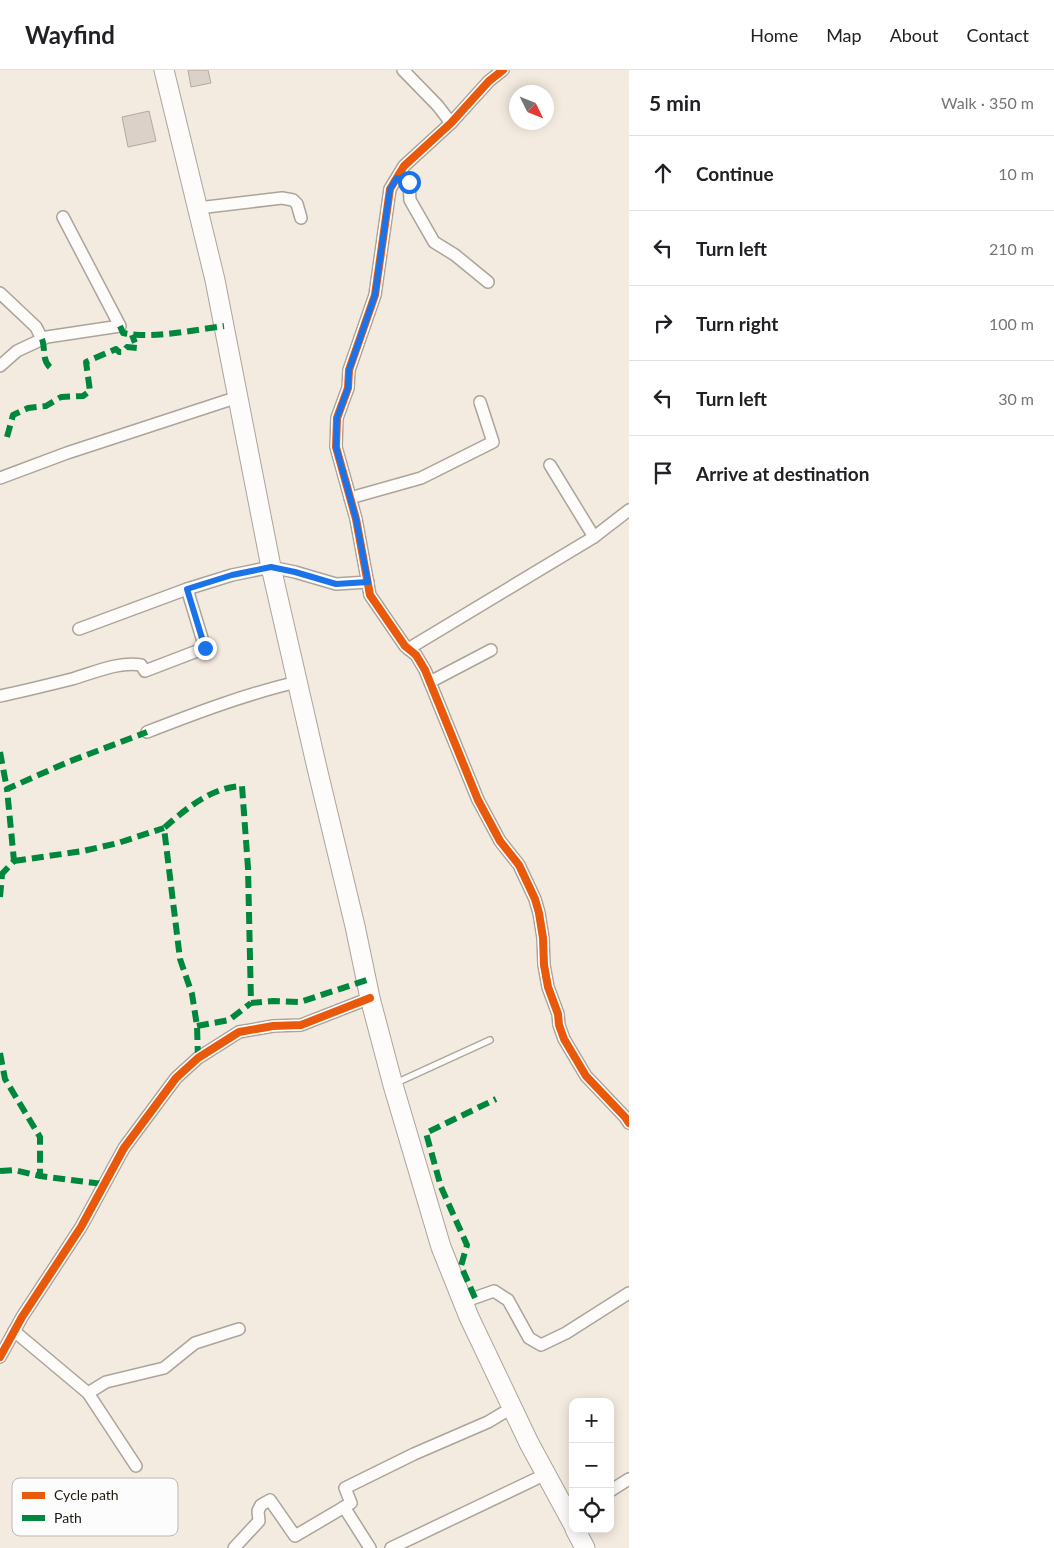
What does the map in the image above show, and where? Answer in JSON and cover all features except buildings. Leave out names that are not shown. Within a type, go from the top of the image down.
[{"type":"highway","points":[[164,70],[215,280],[271,567],[370,998],[393,1085],[441,1247],[464,1302],[513,1407],[546,1474],[569,1515]]},
{"type":"highway","points":[[578,1533],[585,1548]]},
{"type":"street","points":[[503,70],[489,81],[451,123],[404,166],[390,189],[375,295],[349,370],[348,388],[337,418],[336,447],[356,519],[370,595],[408,649],[416,655],[425,670],[478,800],[500,841],[519,865],[535,899],[543,938],[544,965],[548,987],[558,1014],[564,1039],[586,1076],[629,1123]]},
{"type":"street","points":[[409,72],[451,123]]},
{"type":"street","points":[[397,178],[409,182],[410,200],[434,242],[455,255],[488,282]]},
{"type":"street","points":[[198,208],[282,198],[293,200],[297,204],[301,218]]},
{"type":"street","points":[[0,366],[17,351],[47,337],[120,326],[63,217]]},
{"type":"street","points":[[0,293],[36,327],[42,339]]},
{"type":"street","points":[[0,478],[67,453],[238,397]]},
{"type":"street","points":[[350,498],[421,478],[493,442],[480,402]]},
{"type":"street","points":[[550,465],[594,537]]},
{"type":"street","points":[[408,649],[594,537],[629,510]]},
{"type":"street","points":[[79,629],[187,589],[232,575],[271,567],[336,584],[368,582]]},
{"type":"street","points":[[0,696],[118,666],[133,664],[141,666],[145,671],[205,648],[187,589]]},
{"type":"street","points":[[430,682],[491,650]]},
{"type":"street","points":[[147,732],[274,687],[297,682]]},
{"type":"street","points":[[0,1357],[14,1331],[71,1243],[124,1148],[176,1078],[198,1058],[239,1032],[273,1026],[301,1025],[370,998]]},
{"type":"street","points":[[464,1302],[494,1290],[508,1300],[529,1338],[541,1345],[566,1333],[629,1293]]},
{"type":"street","points":[[88,1393],[106,1382],[164,1368],[195,1342],[240,1329]]},
{"type":"street","points":[[14,1331],[88,1393],[136,1466]]},
{"type":"street","points":[[234,1548],[259,1521],[258,1510],[261,1505],[270,1500],[295,1536],[351,1503],[345,1488],[414,1454],[488,1422],[513,1407]]},
{"type":"street","points":[[390,1548],[546,1474]]},
{"type":"street","points":[[614,1489],[629,1480]]},
{"type":"street","points":[[344,1507],[370,1548]]},
{"type":"lane","points":[[393,1085],[490,1040]]},
{"type":"marked path","points":[[120,326],[123,333],[135,335],[173,333],[224,326]]},
{"type":"marked path","points":[[7,437],[13,415],[28,408],[46,406],[61,397],[83,396],[90,391],[86,362],[116,349],[119,352],[123,352],[127,347],[137,348],[132,335]]},
{"type":"marked path","points":[[42,339],[45,359],[52,369]]},
{"type":"marked path","points":[[0,876],[14,861],[7,789],[68,762],[147,732]]},
{"type":"marked path","points":[[0,752],[7,789]]},
{"type":"marked path","points":[[198,1058],[197,1026],[192,994],[180,959],[164,828],[190,807],[209,795],[220,790],[242,786],[248,868],[251,1003],[273,1001],[300,1002],[367,980]]},
{"type":"marked path","points":[[14,861],[83,851],[118,843],[164,828]]},
{"type":"marked path","points":[[0,897],[2,875]]},
{"type":"marked path","points":[[197,1026],[229,1020],[251,1003]]},
{"type":"marked path","points":[[0,1053],[5,1079],[40,1137],[40,1176]]},
{"type":"marked path","points":[[475,1298],[461,1266],[467,1245],[441,1187],[426,1133],[496,1099]]},
{"type":"marked path","points":[[0,1171],[14,1170],[40,1176],[103,1184]]},
{"type":"cycle path","points":[[503,70],[489,81],[451,123],[404,166],[390,189],[375,295],[349,370],[348,388],[337,418],[336,447],[356,519],[370,595],[405,646],[416,655],[425,670],[478,800],[500,841],[519,865],[535,899],[543,938],[544,965],[548,987],[558,1014],[559,1025],[564,1039],[586,1076],[629,1123]]},
{"type":"cycle path","points":[[0,1357],[22,1317],[81,1227],[124,1148],[176,1078],[198,1058],[239,1032],[273,1026],[301,1025],[370,998]]},
{"type":"route","points":[[205,648],[187,589],[232,575],[271,567],[336,584],[368,582],[356,519],[336,447],[337,418],[348,388],[349,370],[375,295],[390,189],[397,178],[409,182]]}]
